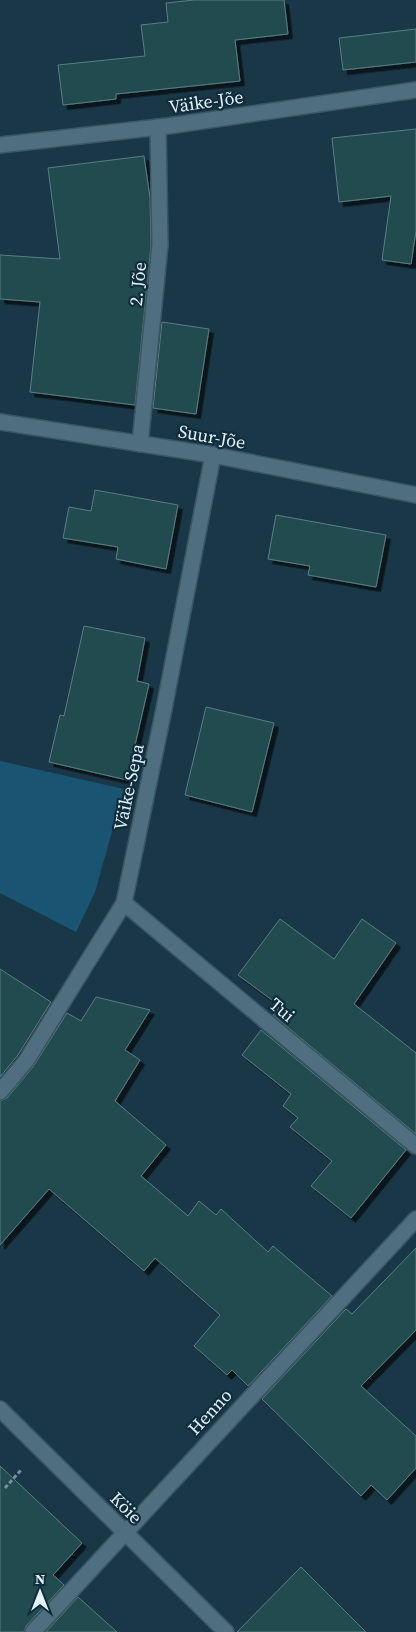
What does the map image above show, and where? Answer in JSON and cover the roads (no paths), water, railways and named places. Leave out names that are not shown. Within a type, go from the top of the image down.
[{"type":"street","name":"Väike-Jõe","points":[[0,145],[158,127],[416,90]]},
{"type":"street","name":"2. Jõe","points":[[140,444],[160,245],[158,127]]},
{"type":"street","name":"Suur-Jõe","points":[[0,422],[213,455],[416,495]]},
{"type":"street","name":"Väike-Sepa","points":[[0,1092],[26,1060],[124,903],[213,455]]},
{"type":"street","name":"Tui","points":[[124,903],[416,1146]]},
{"type":"street","name":"Henno","points":[[33,1632],[416,1219]]},
{"type":"street","name":"Köie","points":[[0,1409],[226,1632]]}]
